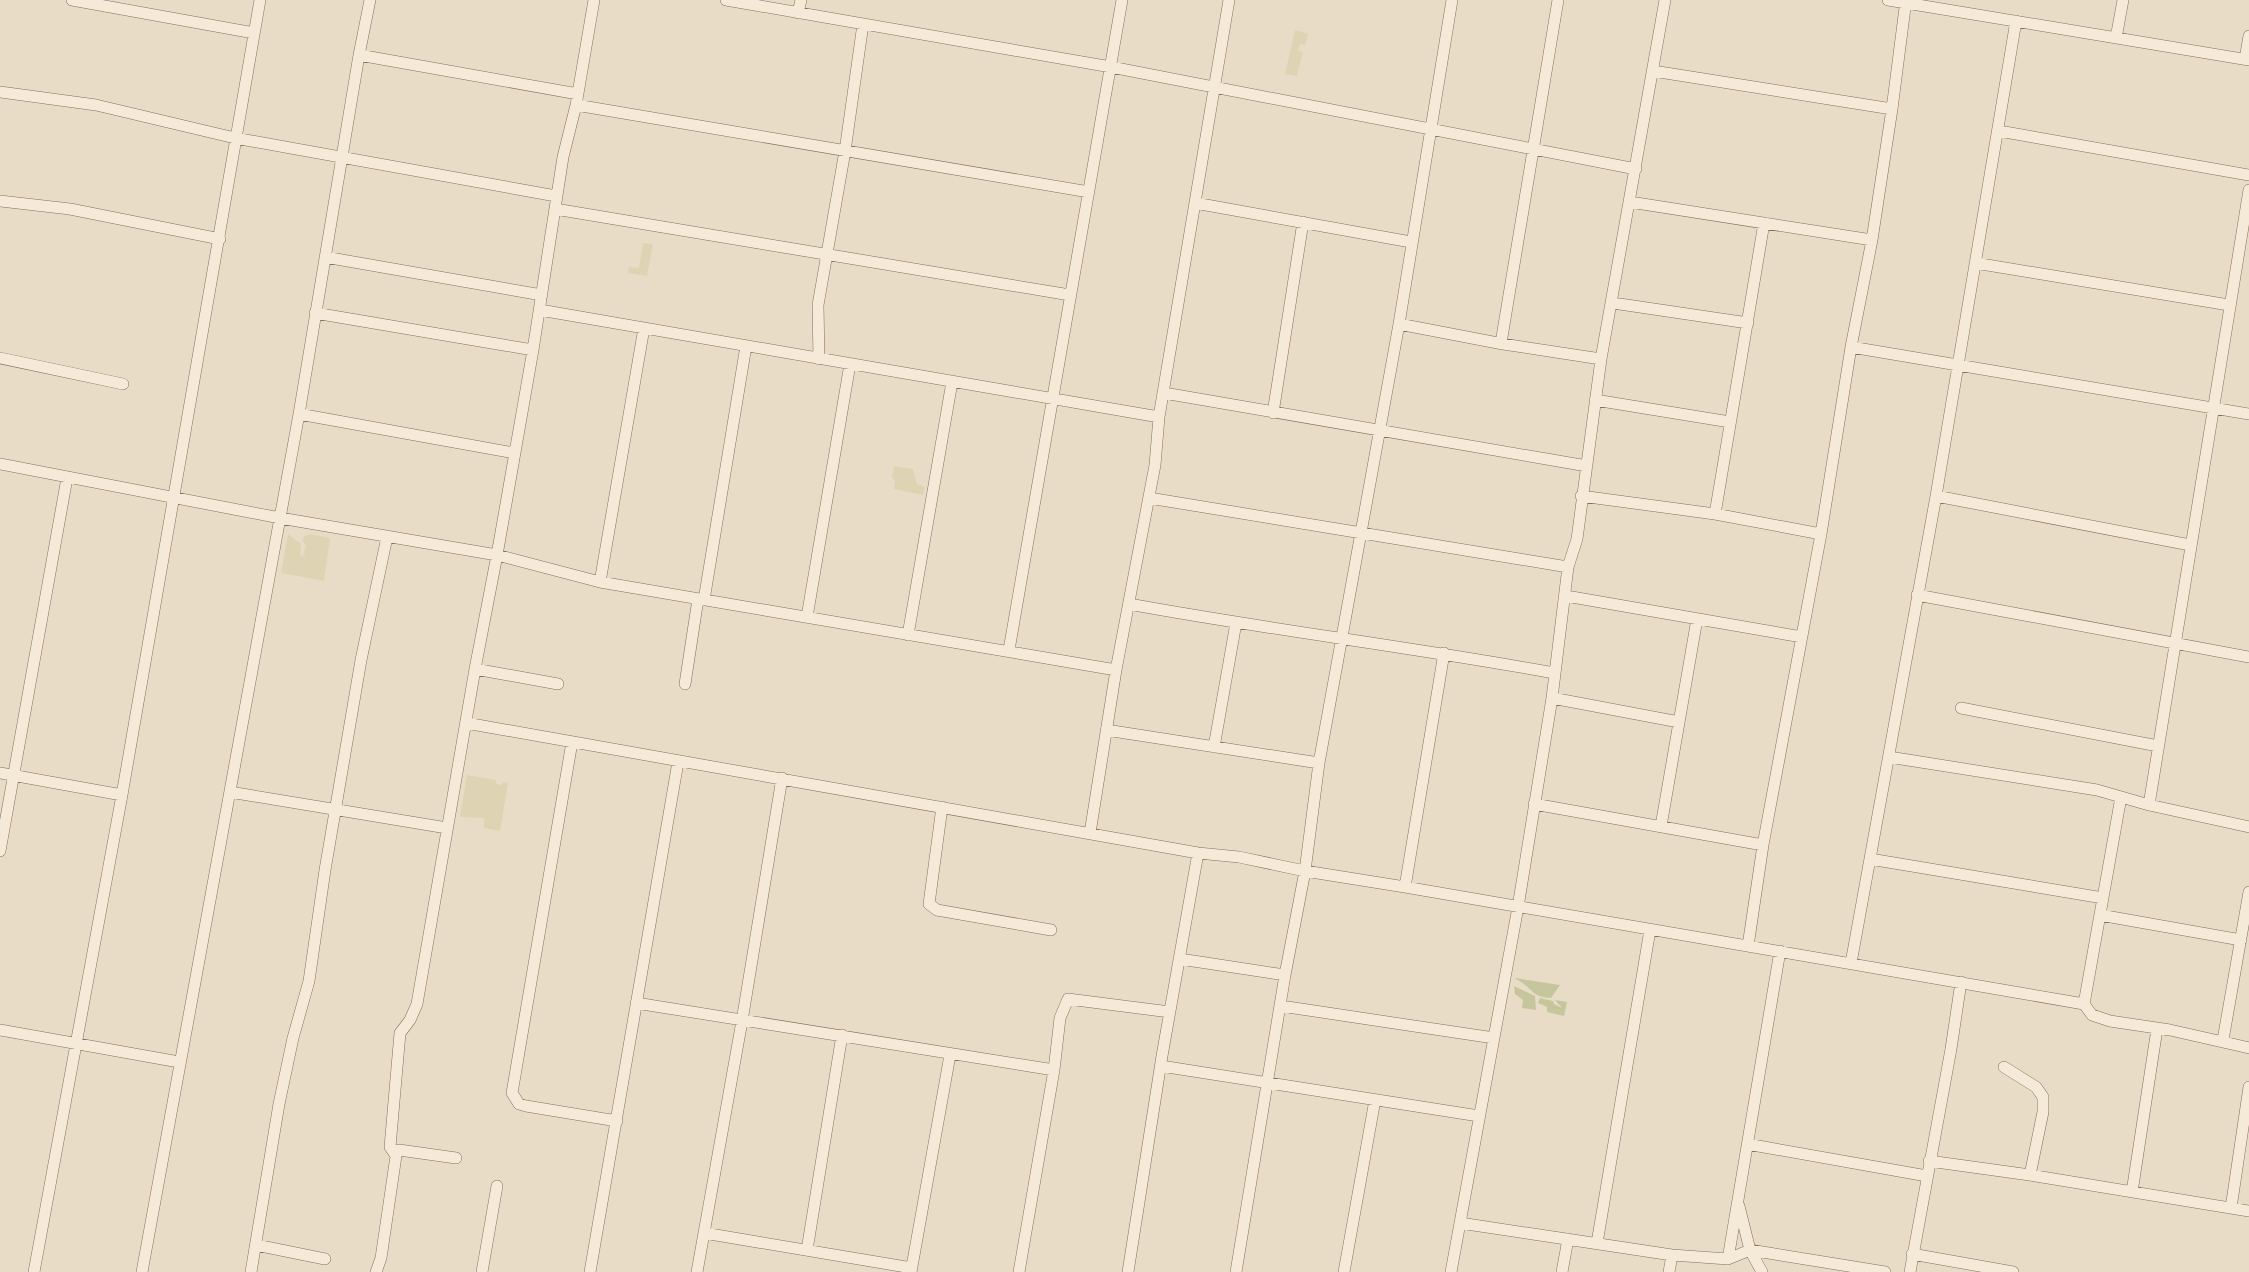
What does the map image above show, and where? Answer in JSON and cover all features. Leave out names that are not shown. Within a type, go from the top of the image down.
[{"type":"street","points":[[72,0],[254,33]]},
{"type":"street","points":[[34,1272],[122,796],[260,0]]},
{"type":"street","points":[[142,1272],[299,414],[340,158],[370,0]]},
{"type":"street","points":[[376,1272],[381,1258],[396,1156],[390,1147],[400,1033],[410,1020],[417,1004],[540,310],[556,196],[577,100],[594,0]]},
{"type":"street","points":[[726,0],[1111,68],[1431,128],[1636,169]]},
{"type":"street","points":[[798,13],[801,0]]},
{"type":"street","points":[[1010,650],[1122,0]]},
{"type":"street","points":[[1090,833],[1116,670],[1149,498],[1159,418],[1229,0]]},
{"type":"street","points":[[1236,1272],[1285,975],[1305,871],[1319,763],[1399,324],[1452,0]]},
{"type":"street","points":[[1501,343],[1558,0]]},
{"type":"street","points":[[1451,1272],[1518,908],[1552,698],[1566,596],[1568,567],[1576,539],[1601,359],[1613,303],[1666,0]]},
{"type":"street","points":[[1888,0],[1906,1],[2247,60],[2249,36]]},
{"type":"street","points":[[2116,38],[2123,0]]},
{"type":"street","points":[[1748,946],[1763,844],[1821,534],[1851,347],[1872,240],[1906,1]]},
{"type":"street","points":[[1851,963],[1959,365],[2016,21]]},
{"type":"street","points":[[819,359],[818,305],[845,151],[863,24]]},
{"type":"street","points":[[359,55],[577,100],[845,151],[1089,192]]},
{"type":"street","points":[[1653,71],[1892,109]]},
{"type":"street","points":[[0,92],[96,105],[235,138],[556,196]]},
{"type":"street","points":[[1999,131],[2249,175]]},
{"type":"street","points":[[2149,805],[2212,407],[2249,190]]},
{"type":"street","points":[[0,201],[70,209],[220,239]]},
{"type":"street","points":[[1630,202],[1872,240]]},
{"type":"street","points":[[1195,203],[1411,242]]},
{"type":"street","points":[[555,209],[1070,295]]},
{"type":"street","points":[[1273,413],[1303,222]]},
{"type":"street","points":[[1715,514],[1764,222]]},
{"type":"street","points":[[325,257],[542,295]]},
{"type":"street","points":[[1975,264],[2229,305]]},
{"type":"street","points":[[1613,303],[1748,323]]},
{"type":"street","points":[[540,310],[1159,418]]},
{"type":"street","points":[[315,313],[533,350]]},
{"type":"street","points":[[1399,324],[1601,359]]},
{"type":"street","points":[[600,582],[644,328]]},
{"type":"street","points":[[685,684],[746,346]]},
{"type":"street","points":[[1851,347],[2249,414]]},
{"type":"street","points":[[0,358],[123,384]]},
{"type":"street","points":[[807,617],[850,364]]},
{"type":"street","points":[[908,635],[952,382]]},
{"type":"street","points":[[1164,393],[1587,466]]},
{"type":"street","points":[[1595,400],[1730,422]]},
{"type":"street","points":[[299,414],[514,453]]},
{"type":"street","points":[[0,464],[387,538],[497,555],[600,582],[908,635],[1010,650],[1116,670]]},
{"type":"street","points":[[0,851],[67,478]]},
{"type":"street","points":[[1581,496],[1715,514],[1821,534]]},
{"type":"street","points":[[1936,496],[2190,544]]},
{"type":"street","points":[[1149,498],[1568,567]]},
{"type":"street","points":[[251,1272],[279,1104],[293,1038],[309,981],[335,810],[361,660],[387,538]]},
{"type":"street","points":[[1918,595],[2249,657]]},
{"type":"street","points":[[1566,596],[1802,637]]},
{"type":"street","points":[[1130,604],[1236,623],[1444,653],[1554,673]]},
{"type":"street","points":[[1661,826],[1697,619]]},
{"type":"street","points":[[1214,747],[1236,623]]},
{"type":"street","points":[[1405,887],[1444,653]]},
{"type":"street","points":[[475,669],[558,684]]},
{"type":"street","points":[[1552,698],[1679,722]]},
{"type":"street","points":[[1961,708],[2158,746]]},
{"type":"street","points":[[466,723],[1198,853],[1238,857],[1305,871],[2084,1004],[2092,1015],[2110,1022],[2223,1040],[2249,1048]]},
{"type":"street","points":[[1106,730],[1319,763]]},
{"type":"street","points":[[572,742],[512,1093],[519,1104],[526,1106],[617,1121]]},
{"type":"street","points":[[1889,757],[2097,790],[2149,805],[2249,827]]},
{"type":"street","points":[[590,1272],[678,762]]},
{"type":"street","points":[[0,773],[122,796]]},
{"type":"street","points":[[697,1272],[742,1021],[782,778]]},
{"type":"street","points":[[230,792],[447,828]]},
{"type":"street","points":[[2084,1004],[2121,797]]},
{"type":"street","points":[[1534,804],[1763,844]]},
{"type":"street","points":[[942,807],[929,904],[937,910],[1052,930]]},
{"type":"street","points":[[1128,1272],[1198,853]]},
{"type":"street","points":[[1870,859],[2103,898]]},
{"type":"street","points":[[2223,1040],[2249,892]]},
{"type":"street","points":[[2100,915],[2241,940]]},
{"type":"street","points":[[1597,1243],[1650,930]]},
{"type":"street","points":[[1728,1259],[1780,951]]},
{"type":"street","points":[[1180,959],[1285,975]]},
{"type":"street","points":[[1910,1272],[1951,1049],[1961,982]]},
{"type":"street","points":[[1019,1272],[1054,1070],[1060,1018],[1068,999],[1170,1012]]},
{"type":"street","points":[[636,1003],[742,1021],[842,1035],[950,1055],[1054,1070]]},
{"type":"street","points":[[1281,1006],[1494,1038]]},
{"type":"street","points":[[2132,1192],[2157,1028]]},
{"type":"street","points":[[0,1030],[179,1062]]},
{"type":"street","points":[[807,1250],[842,1035]]},
{"type":"street","points":[[704,1233],[912,1270],[950,1055]]},
{"type":"street","points":[[1161,1066],[1479,1116]]},
{"type":"street","points":[[2004,1067],[2036,1088],[2043,1097],[2043,1112],[2030,1175]]},
{"type":"street","points":[[2231,1208],[2249,1088]]},
{"type":"street","points":[[1344,1272],[1375,1100]]},
{"type":"street","points":[[1747,1144],[1927,1176]]},
{"type":"street","points":[[393,1152],[399,1150],[456,1158]]},
{"type":"street","points":[[1929,1161],[2030,1175],[2249,1211]]},
{"type":"street","points":[[482,1272],[497,1186]]},
{"type":"street","points":[[1738,1200],[1750,1250],[1762,1272]]},
{"type":"street","points":[[1460,1223],[1672,1255],[1728,1259],[1750,1250],[1885,1272]]},
{"type":"street","points":[[1562,1272],[1568,1239]]},
{"type":"street","points":[[256,1244],[325,1259]]},
{"type":"street","points":[[1912,1254],[2013,1272]]},
{"type":"street","points":[[1669,1272],[1672,1255]]},
{"type":"shaded area","points":[[1295,30],[1308,34],[1305,45],[1300,44],[1298,51],[1303,52],[1297,76],[1285,74]]},
{"type":"shaded area","points":[[643,243],[653,244],[647,276],[628,273],[629,267],[639,268]]},
{"type":"shaded area","points":[[894,466],[913,469],[917,484],[925,487],[923,495],[894,489],[895,481],[892,477]]},
{"type":"shaded area","points":[[288,534],[301,544],[300,555],[307,559],[303,555],[306,546],[303,541],[304,536],[311,534],[330,538],[324,581],[281,573]]},
{"type":"shaded area","points":[[467,775],[496,780],[496,784],[501,785],[503,782],[508,783],[500,831],[484,828],[484,818],[460,817]]},
{"type":"green space","points":[[1515,978],[1560,985],[1551,998],[1541,997]]},
{"type":"green space","points":[[1514,986],[1535,996],[1536,1010],[1522,1008],[1523,1000],[1515,994]]},
{"type":"green space","points":[[1540,998],[1553,1001],[1554,1004],[1562,1008],[1555,1000],[1567,1002],[1564,1016],[1547,1012],[1547,1007],[1538,1003]]}]
